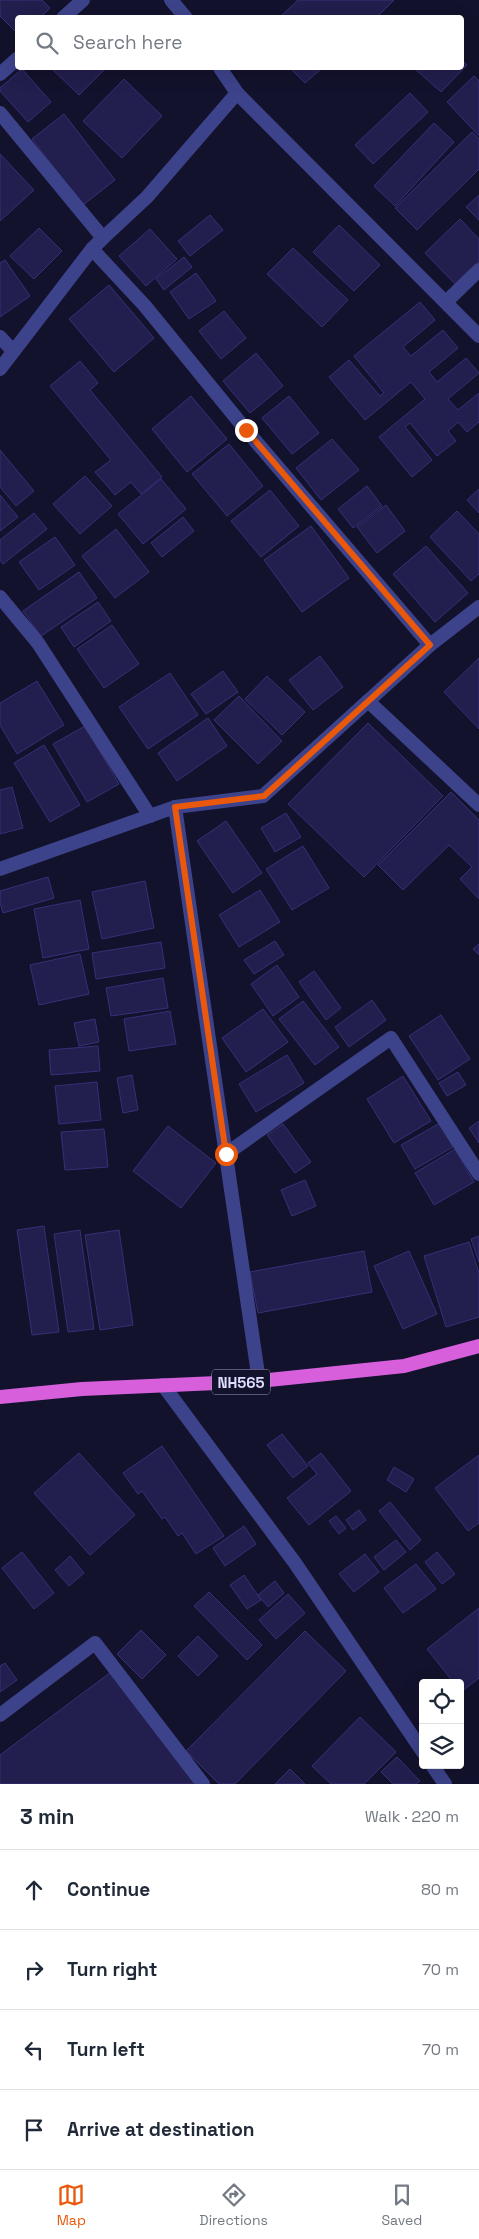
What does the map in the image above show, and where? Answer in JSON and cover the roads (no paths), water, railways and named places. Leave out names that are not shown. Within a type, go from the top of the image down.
[{"type":"highway","name":"NH565","points":[[0,1397],[82,1389],[259,1381],[404,1366],[479,1346]]},
{"type":"street","points":[[66,15],[82,0]]},
{"type":"street","points":[[177,2],[184,15]]},
{"type":"street","points":[[0,74],[15,61]]},
{"type":"street","points":[[221,70],[237,93],[479,336]]},
{"type":"street","points":[[0,369],[92,249],[147,197],[237,93]]},
{"type":"street","points":[[0,113],[103,238]]},
{"type":"street","points":[[92,249],[145,306],[246,430],[430,645]]},
{"type":"street","points":[[446,302],[479,270]]},
{"type":"street","points":[[0,337],[13,351]]},
{"type":"street","points":[[0,597],[38,643],[150,816]]},
{"type":"street","points":[[0,869],[175,807],[264,796],[430,645],[479,607]]},
{"type":"street","points":[[368,701],[479,805]]},
{"type":"street","points":[[175,807],[259,1381]]},
{"type":"street","points":[[226,1154],[391,1038],[479,1174]]},
{"type":"street","points":[[163,1385],[295,1563],[419,1746]]},
{"type":"street","points":[[0,1714],[95,1643],[203,1784]]},
{"type":"street","points":[[435,1769],[445,1784]]}]
